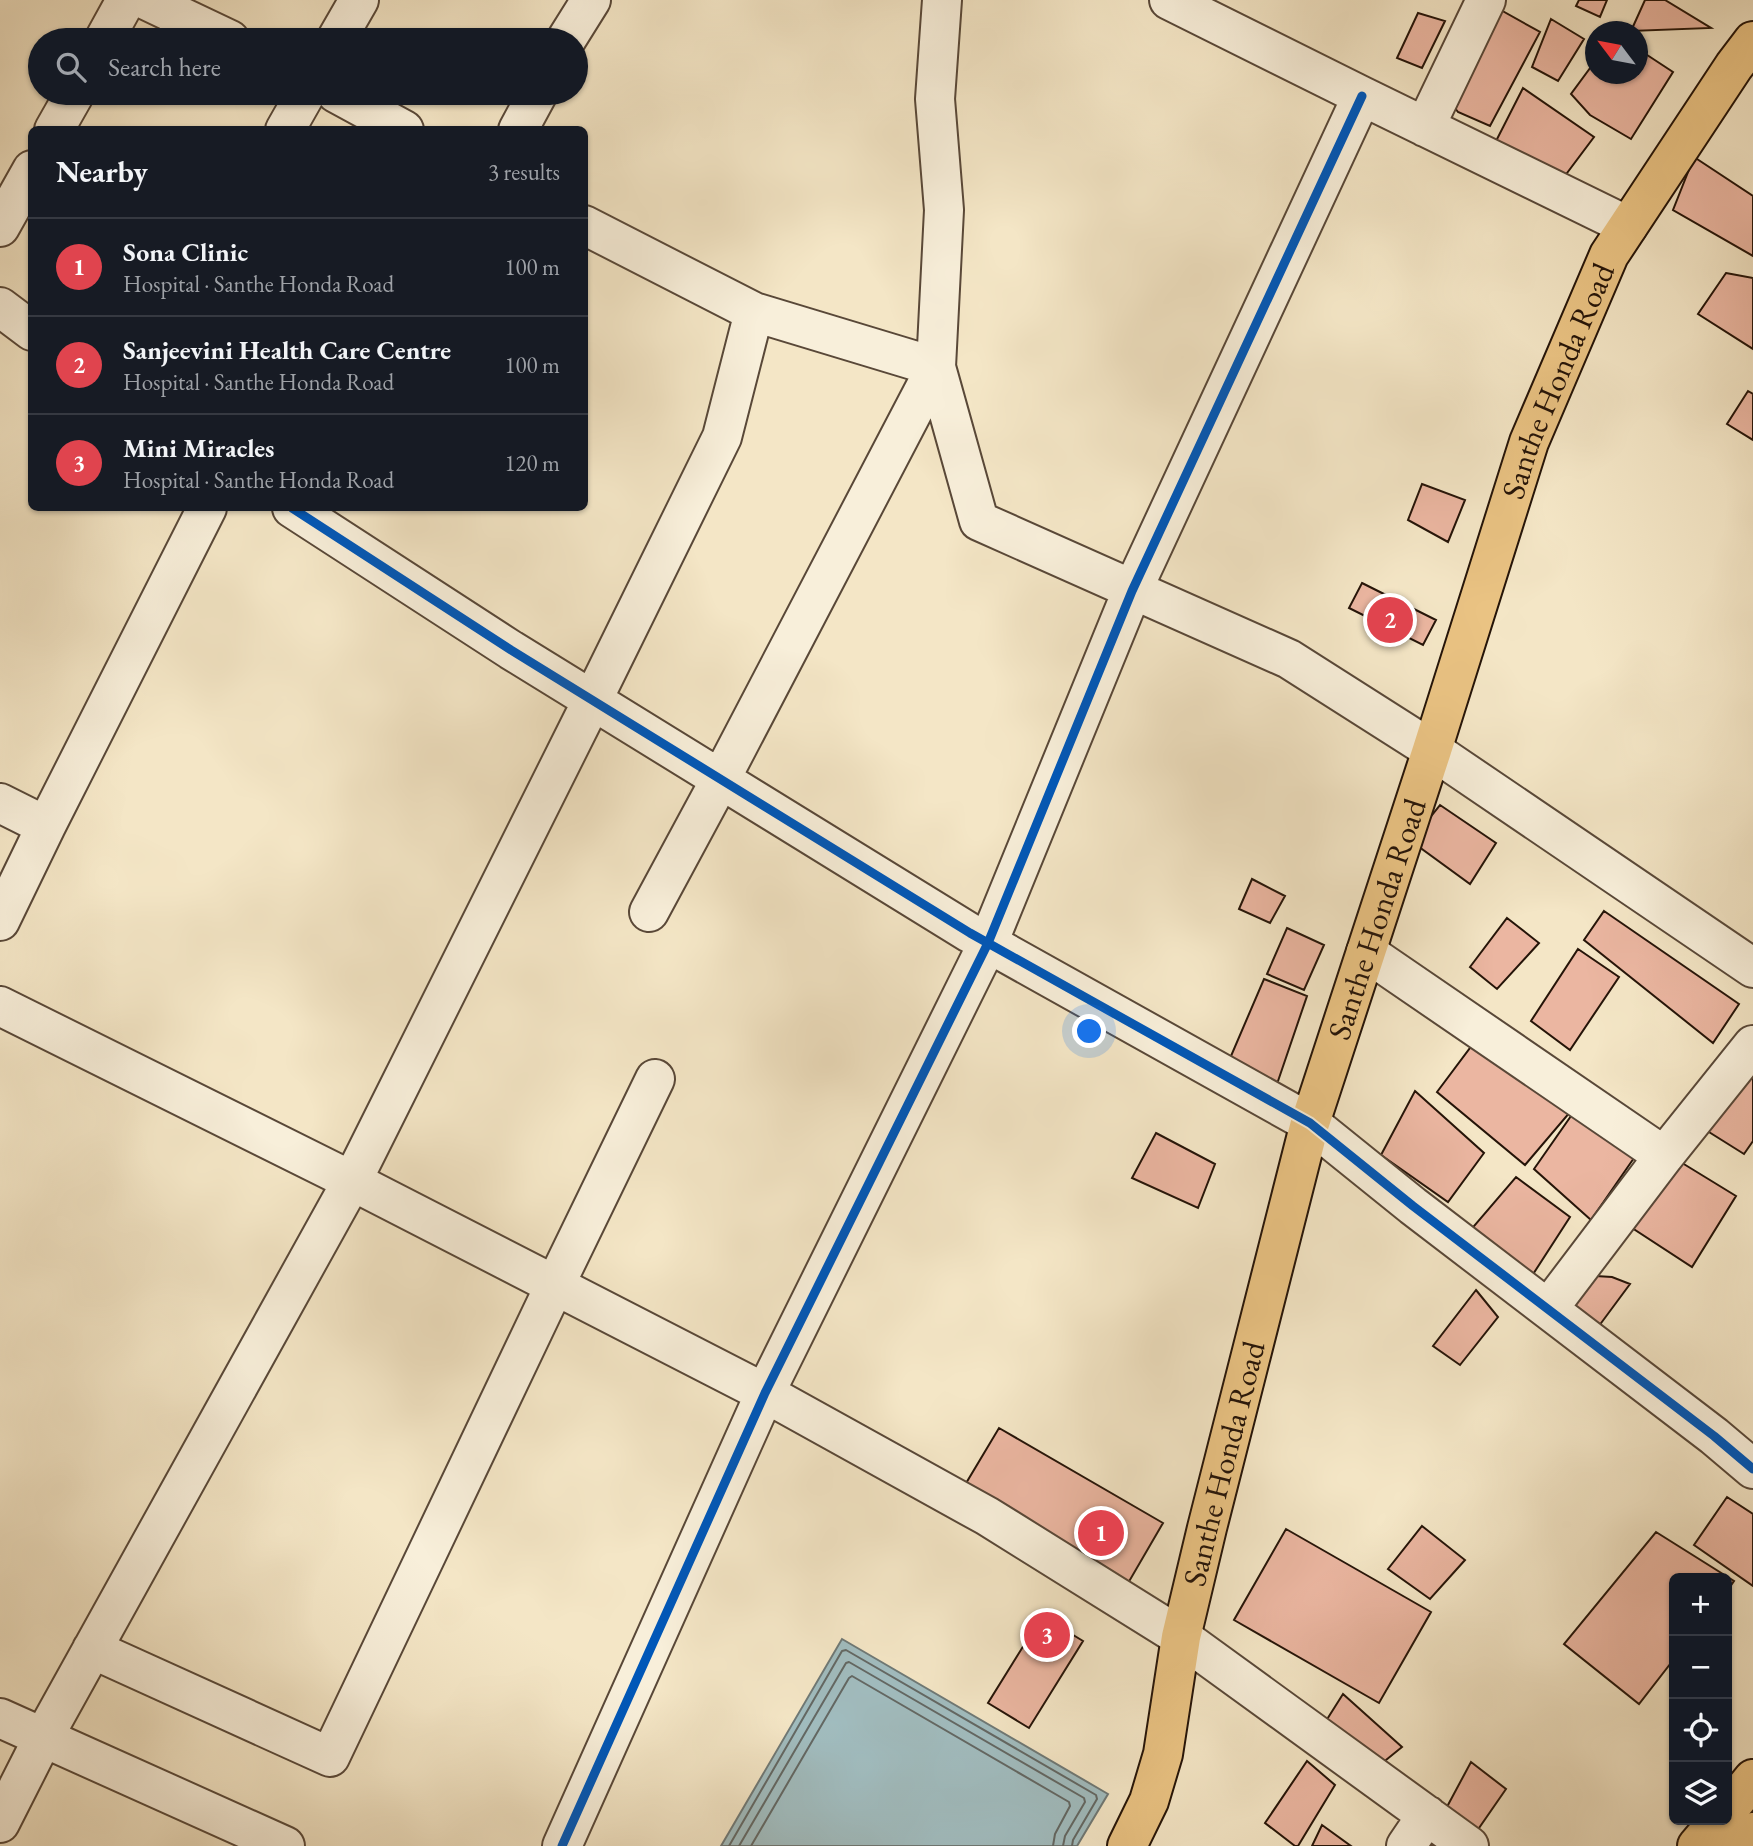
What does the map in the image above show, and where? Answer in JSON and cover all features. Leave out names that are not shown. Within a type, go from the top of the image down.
[{"type":"main road","name":"Santhe Honda Road","points":[[1127,1846],[1149,1801],[1163,1754],[1181,1637],[1310,1123],[1529,442],[1609,255],[1753,41]]},
{"type":"main road","points":[[1732,1805],[1753,1779]]},
{"type":"main road","points":[[1697,1846],[1715,1825]]},
{"type":"main road","points":[[1741,1846],[1753,1832]]},
{"type":"street","points":[[111,28],[126,0]]},
{"type":"street","points":[[146,0],[205,28]]},
{"type":"street","points":[[343,28],[359,0]]},
{"type":"street","points":[[574,28],[591,0]]},
{"type":"street","points":[[943,0],[935,99],[944,210],[936,367],[979,521],[1289,659],[1432,750],[1753,968]]},
{"type":"street","points":[[1169,0],[1628,226]]},
{"type":"street","points":[[1425,127],[1486,0]]},
{"type":"street","points":[[562,1846],[765,1393],[988,943],[1132,591],[1362,96]]},
{"type":"street","points":[[56,126],[68,105]]},
{"type":"street","points":[[287,126],[299,105]]},
{"type":"street","points":[[358,105],[397,126]]},
{"type":"street","points":[[520,126],[532,105]]},
{"type":"street","points":[[0,227],[28,177]]},
{"type":"street","points":[[588,227],[754,312],[936,367]]},
{"type":"street","points":[[0,307],[28,328]]},
{"type":"street","points":[[0,1823],[43,1738],[352,1181],[592,701],[722,437],[754,312]]},
{"type":"street","points":[[649,912],[936,367]]},
{"type":"street","points":[[0,921],[205,511]]},
{"type":"street","points":[[301,511],[592,701],[988,943],[1310,1123],[1753,1469]]},
{"type":"street","points":[[0,803],[46,826]]},
{"type":"street","points":[[1366,952],[1664,1156]]},
{"type":"street","points":[[0,1006],[352,1181],[765,1393],[986,1516],[1181,1637],[1469,1846]]},
{"type":"street","points":[[1548,1309],[1664,1156],[1753,1045]]},
{"type":"street","points":[[92,1649],[330,1757],[655,1079]]},
{"type":"street","points":[[0,1718],[285,1846]]},
{"type":"street","points":[[1406,1846],[1427,1815]]},
{"type":"water","points":[[842,1639],[1108,1794],[1077,1846],[721,1846]]},
{"type":"building","points":[[1579,0],[1607,0],[1600,17],[1576,6]]},
{"type":"building","points":[[1645,0],[1665,0],[1711,28],[1648,30],[1648,21],[1636,21]]},
{"type":"building","points":[[1490,4],[1540,32],[1490,126],[1458,112],[1442,91]]},
{"type":"building","points":[[1418,13],[1445,21],[1422,68],[1397,58]]},
{"type":"building","points":[[1551,19],[1584,39],[1558,81],[1532,67]]},
{"type":"building","points":[[1648,56],[1673,72],[1631,139],[1590,115],[1571,94],[1585,75],[1585,84],[1648,84]]},
{"type":"building","points":[[1523,88],[1594,137],[1564,177],[1495,143]]},
{"type":"building","points":[[1694,157],[1753,196],[1753,256],[1673,210]]},
{"type":"building","points":[[1726,273],[1753,278],[1753,349],[1698,314]]},
{"type":"building","points":[[1748,391],[1753,394],[1753,440],[1727,424]]},
{"type":"building","points":[[1422,484],[1465,500],[1448,542],[1408,520]]},
{"type":"building","points":[[1362,583],[1436,620],[1423,645],[1349,608]]},
{"type":"building","points":[[1440,805],[1496,843],[1470,884],[1411,841]]},
{"type":"building","points":[[1252,879],[1285,896],[1270,923],[1239,909]]},
{"type":"building","points":[[1604,911],[1739,1004],[1713,1043],[1584,940]]},
{"type":"building","points":[[1507,918],[1539,943],[1497,989],[1470,967]]},
{"type":"building","points":[[1287,928],[1324,945],[1304,990],[1267,974]]},
{"type":"building","points":[[1578,949],[1619,977],[1570,1050],[1531,1021]]},
{"type":"building","points":[[1264,979],[1307,996],[1277,1084],[1228,1063]]},
{"type":"building","points":[[1476,1040],[1571,1111],[1525,1165],[1437,1092]]},
{"type":"building","points":[[1753,1041],[1753,1141],[1744,1154],[1693,1122]]},
{"type":"building","points":[[1415,1091],[1484,1153],[1448,1202],[1381,1155]]},
{"type":"building","points":[[1578,1106],[1634,1158],[1591,1220],[1534,1169]]},
{"type":"building","points":[[1156,1133],[1215,1164],[1198,1208],[1132,1178]]},
{"type":"building","points":[[1674,1158],[1736,1196],[1692,1267],[1626,1224]]},
{"type":"building","points":[[1516,1177],[1570,1217],[1528,1282],[1468,1233]]},
{"type":"building","points":[[1579,1275],[1612,1277],[1630,1284],[1593,1334],[1551,1306]]},
{"type":"building","points":[[1476,1290],[1498,1317],[1460,1365],[1433,1346]]},
{"type":"building","points":[[999,1428],[1163,1523],[1127,1585],[962,1490]]},
{"type":"building","points":[[1727,1497],[1753,1514],[1753,1586],[1694,1545]]},
{"type":"building","points":[[1422,1526],[1465,1560],[1430,1599],[1388,1569]]},
{"type":"building","points":[[1286,1529],[1431,1612],[1379,1703],[1234,1620]]},
{"type":"building","points":[[1656,1532],[1721,1573],[1669,1573],[1669,1665],[1639,1704],[1564,1644]]},
{"type":"building","points":[[1042,1616],[1083,1641],[1029,1728],[988,1703]]},
{"type":"building","points":[[1343,1694],[1402,1747],[1370,1773],[1319,1732]]},
{"type":"building","points":[[1307,1761],[1335,1785],[1298,1846],[1295,1846],[1265,1823]]},
{"type":"building","points":[[1471,1762],[1506,1789],[1470,1841],[1441,1818]]},
{"type":"building","points":[[1322,1825],[1351,1846],[1312,1846]]},
{"type":"cycle path","points":[[562,1846],[765,1393],[988,943],[1132,591],[1362,96]]},
{"type":"cycle path","points":[[297,511],[511,650],[970,933],[1310,1123],[1753,1469]]},
{"type":"place","name":"Sanjeevini Health Care Centre","points":[[1390,620]]},
{"type":"place","name":"Sona Clinic","points":[[1101,1533]]},
{"type":"place","name":"Mini Miracles","points":[[1047,1635]]}]
